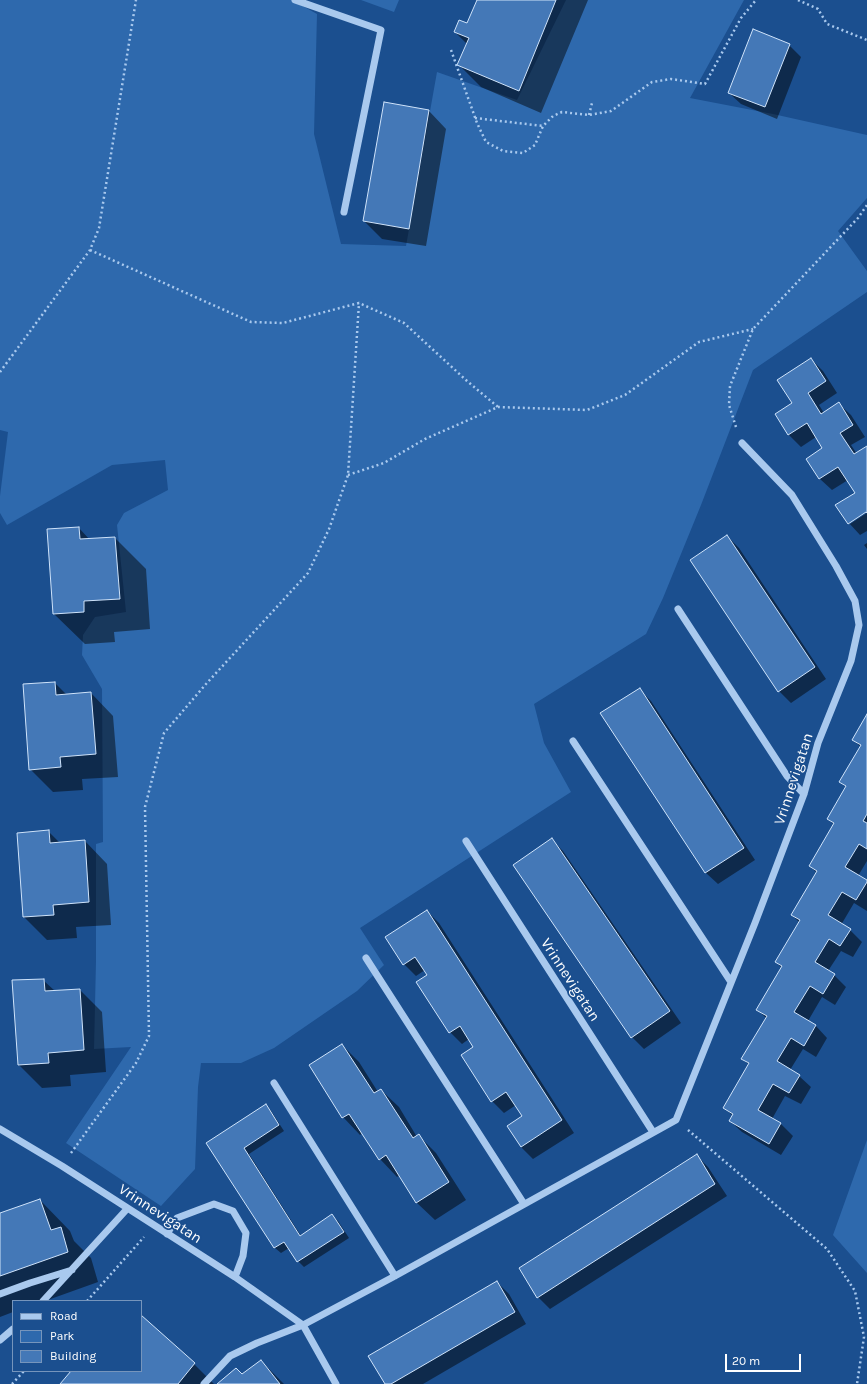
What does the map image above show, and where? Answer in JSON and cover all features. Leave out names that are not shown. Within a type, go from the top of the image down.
[{"type":"street","points":[[295,0],[381,30],[344,212]]},
{"type":"street","name":"Vrinnevigatan","points":[[676,1120],[804,794],[818,743],[851,661],[859,625],[855,601],[836,566],[792,496],[742,443]]},
{"type":"street","points":[[678,609],[787,776],[804,794]]},
{"type":"street","points":[[573,741],[731,982]]},
{"type":"street","name":"Vrinnevigatan","points":[[466,841],[653,1132]]},
{"type":"street","points":[[366,958],[524,1204]]},
{"type":"street","points":[[274,1083],[395,1276]]},
{"type":"street","points":[[204,1384],[230,1356],[257,1343],[303,1325],[395,1276],[676,1120]]},
{"type":"street","name":"Vrinnevigatan","points":[[0,1128],[235,1277],[303,1325],[336,1384]]},
{"type":"street","points":[[166,1234],[177,1218],[214,1204],[233,1211],[246,1233],[243,1256],[235,1277]]},
{"type":"street","points":[[44,1300],[127,1209]]},
{"type":"street","points":[[0,1294],[30,1282],[73,1269]]},
{"type":"street","points":[[0,1340],[12,1330]]},
{"type":"path","points":[[0,372],[90,250],[99,228],[136,0]]},
{"type":"path","points":[[451,50],[475,118],[486,142],[503,151],[523,153],[535,144],[544,126],[553,116],[562,112],[589,114],[611,111],[652,82],[671,79],[705,84],[741,18],[756,0]]},
{"type":"path","points":[[798,0],[818,9],[828,24],[867,40]]},
{"type":"path","points":[[589,114],[592,102]]},
{"type":"path","points":[[475,118],[544,126]]},
{"type":"path","points":[[742,443],[729,405],[730,386],[753,329],[858,218],[867,205]]},
{"type":"path","points":[[90,250],[252,322],[283,323],[359,303],[404,323],[466,381],[498,407]]},
{"type":"path","points":[[69,1154],[136,1063],[149,1036],[145,807],[164,733],[206,684],[308,573],[329,529],[348,475],[359,303]]},
{"type":"path","points":[[348,475],[384,463],[425,439],[498,407],[587,410],[625,395],[699,342],[753,329]]},
{"type":"path","points":[[676,1120],[827,1249],[855,1291],[864,1337],[858,1384]]},
{"type":"path","points":[[88,1300],[154,1226]]},
{"type":"path","points":[[12,1384],[23,1372]]},
{"type":"green space","points":[[0,0],[292,0],[317,14],[314,134],[341,244],[406,246],[437,72],[517,100],[566,0],[744,0],[690,98],[773,114],[867,135],[867,198],[838,231],[867,271],[867,292],[753,370],[701,505],[663,598],[646,634],[534,704],[544,743],[571,792],[360,928],[384,965],[357,991],[274,1048],[241,1063],[201,1063],[198,1087],[195,1169],[161,1206],[66,1143],[131,1047],[94,1049],[96,844],[103,842],[102,689],[82,655],[83,635],[95,617],[126,612],[117,525],[124,513],[168,490],[165,460],[112,465],[7,525],[0,513],[0,496],[8,432],[0,430]]},
{"type":"green space","points":[[361,0],[399,0],[394,12]]},
{"type":"green space","points":[[867,1140],[867,1273],[833,1235]]},
{"type":"building","points":[[477,0],[556,0],[519,91],[457,65],[469,38],[454,32],[459,20],[467,23]]},
{"type":"building","points":[[753,29],[790,44],[765,107],[728,93]]},
{"type":"building","points":[[384,102],[429,110],[409,229],[363,221]]},
{"type":"building","points":[[811,358],[826,381],[808,393],[821,414],[839,402],[853,425],[840,433],[854,454],[867,446],[867,513],[866,512],[848,524],[835,505],[855,493],[838,467],[819,479],[806,459],[822,448],[807,423],[788,435],[775,414],[792,403],[777,380]]},
{"type":"building","points":[[79,527],[80,539],[115,537],[120,599],[84,601],[84,612],[53,614],[47,529]]},
{"type":"building","points":[[727,535],[815,667],[778,692],[690,560]]},
{"type":"building","points":[[55,682],[56,695],[91,692],[96,754],[60,757],[61,767],[29,770],[23,684]]},
{"type":"building","points":[[640,688],[744,848],[705,873],[600,713]]},
{"type":"building","points":[[867,714],[867,814],[863,821],[867,823],[867,849],[859,844],[845,867],[867,880],[867,882],[856,900],[842,892],[828,915],[851,929],[840,946],[829,939],[815,962],[835,974],[823,994],[810,986],[794,1012],[816,1025],[804,1046],[791,1038],[777,1061],[800,1075],[789,1093],[773,1084],[758,1110],[781,1123],[769,1144],[729,1121],[733,1114],[723,1108],[749,1063],[741,1059],[767,1016],[756,1010],[782,966],[775,962],[800,920],[791,915],[817,871],[809,866],[834,823],[827,819],[846,786],[839,782],[861,745],[852,740]]},
{"type":"building","points":[[49,830],[50,843],[85,840],[89,902],[53,905],[54,915],[23,917],[17,833]]},
{"type":"building","points":[[552,838],[670,1011],[631,1038],[513,865]]},
{"type":"building","points":[[427,910],[562,1120],[521,1147],[507,1126],[522,1116],[506,1092],[491,1102],[461,1055],[473,1047],[460,1026],[449,1033],[416,982],[427,975],[415,957],[403,965],[385,937]]},
{"type":"building","points":[[44,979],[45,991],[80,989],[84,1050],[48,1053],[49,1063],[18,1065],[12,980]]},
{"type":"building","points":[[342,1044],[374,1093],[381,1089],[413,1138],[419,1134],[449,1182],[416,1203],[386,1155],[379,1160],[349,1114],[342,1118],[309,1065]]},
{"type":"building","points":[[266,1104],[279,1125],[244,1148],[300,1236],[332,1214],[344,1232],[297,1262],[284,1242],[274,1248],[206,1143]]},
{"type":"building","points":[[697,1154],[715,1184],[537,1298],[519,1268]]},
{"type":"building","points":[[40,1199],[51,1230],[61,1227],[68,1252],[0,1276],[0,1213]]},
{"type":"building","points":[[497,1281],[515,1312],[391,1384],[385,1384],[368,1356]]},
{"type":"building","points":[[142,1316],[195,1363],[178,1384],[60,1384],[70,1372],[142,1372]]},
{"type":"building","points":[[261,1360],[280,1384],[217,1384],[236,1368],[242,1374]]}]
